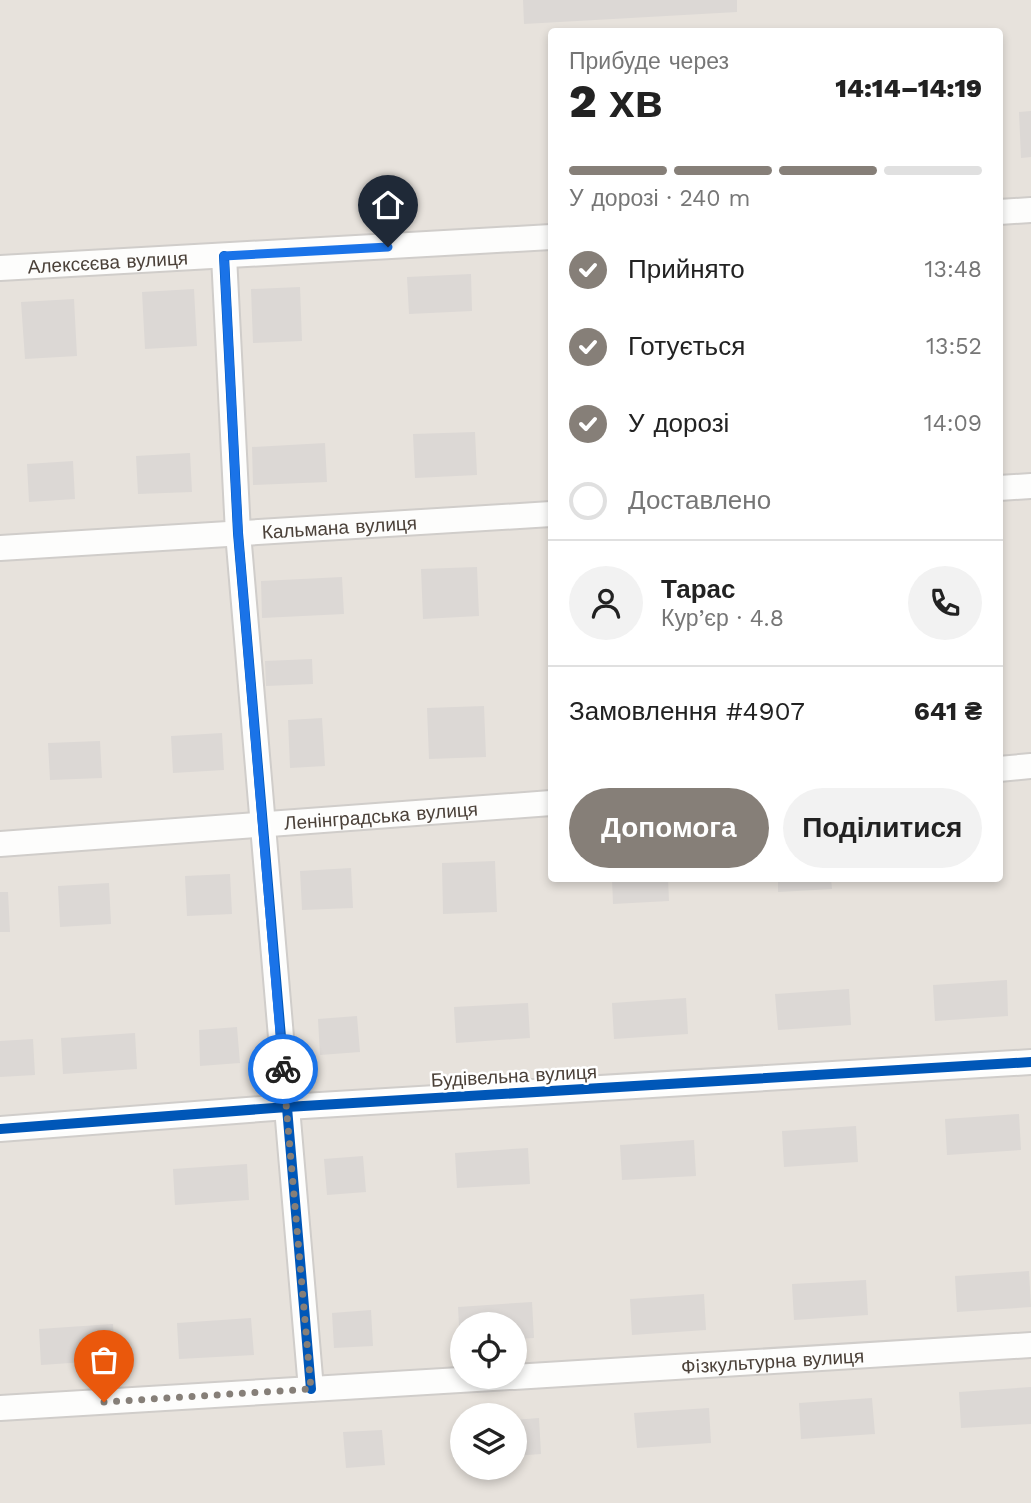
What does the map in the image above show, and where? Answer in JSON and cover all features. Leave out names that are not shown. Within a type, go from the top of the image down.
[{"type":"street","points":[[1003,212],[1031,210]]},
{"type":"street","name":"Алексєєва вулиця","points":[[0,268],[548,237]]},
{"type":"street","points":[[224,256],[238,533],[311,1389]]},
{"type":"street","points":[[1003,488],[1031,486]]},
{"type":"street","name":"Кальмана вулиця","points":[[0,548],[548,514]]},
{"type":"street","points":[[1003,769],[1031,766]]},
{"type":"street","name":"Ленінградська вулиця","points":[[0,844],[548,803]]},
{"type":"street","name":"Будівельна вулиця","points":[[0,1129],[287,1107],[1031,1062]]},
{"type":"street","name":"Фiзкультурна вулиця","points":[[527,1376],[1031,1345]]},
{"type":"street","name":"Фiзкультурна вулиця","points":[[0,1408],[450,1381]]},
{"type":"shaded area","points":[[0,0],[1031,0],[1031,1503],[0,1503]]},
{"type":"building","points":[[523,0],[737,0],[737,12],[524,24]]},
{"type":"building","points":[[1031,111],[1031,157],[1021,158],[1019,112]]},
{"type":"building","points":[[471,274],[472,311],[409,314],[407,277]]},
{"type":"building","points":[[300,287],[302,341],[253,343],[251,289]]},
{"type":"building","points":[[194,289],[197,346],[145,349],[142,292]]},
{"type":"building","points":[[74,299],[77,356],[25,359],[21,302]]},
{"type":"building","points":[[475,432],[477,475],[415,478],[413,434]]},
{"type":"building","points":[[325,443],[327,482],[253,485],[252,447]]},
{"type":"building","points":[[190,453],[192,492],[138,494],[136,456]]},
{"type":"building","points":[[73,461],[75,499],[29,502],[27,464]]},
{"type":"building","points":[[477,567],[479,616],[423,619],[421,569]]},
{"type":"building","points":[[342,577],[344,614],[262,618],[261,581]]},
{"type":"building","points":[[312,659],[313,684],[266,686],[265,661]]},
{"type":"building","points":[[484,706],[486,757],[429,759],[427,708]]},
{"type":"building","points":[[322,718],[325,766],[290,768],[288,720]]},
{"type":"building","points":[[222,733],[224,770],[173,773],[171,736]]},
{"type":"building","points":[[100,741],[102,778],[50,780],[48,743]]},
{"type":"building","points":[[495,861],[497,912],[443,914],[442,863]]},
{"type":"building","points":[[351,868],[353,908],[302,910],[300,871]]},
{"type":"building","points":[[230,874],[232,914],[187,916],[185,876]]},
{"type":"building","points":[[612,882],[668,882],[669,901],[613,904]]},
{"type":"building","points":[[778,882],[831,882],[832,889],[778,892]]},
{"type":"building","points":[[109,883],[111,924],[60,927],[58,886]]},
{"type":"building","points":[[0,892],[8,892],[10,932],[0,932]]},
{"type":"building","points":[[1007,980],[1008,1016],[935,1021],[933,985]]},
{"type":"building","points":[[849,989],[851,1025],[778,1030],[775,994]]},
{"type":"building","points":[[686,998],[688,1034],[614,1039],[612,1003]]},
{"type":"building","points":[[528,1003],[530,1038],[456,1043],[454,1007]]},
{"type":"building","points":[[357,1016],[360,1052],[320,1055],[318,1019]]},
{"type":"building","points":[[237,1027],[240,1063],[200,1066],[199,1030]]},
{"type":"building","points":[[135,1033],[137,1069],[63,1074],[61,1038]]},
{"type":"building","points":[[33,1039],[35,1075],[0,1077],[0,1041]]},
{"type":"building","points":[[1019,1114],[1021,1150],[947,1155],[945,1119]]},
{"type":"building","points":[[856,1126],[858,1162],[784,1167],[782,1131]]},
{"type":"building","points":[[694,1140],[696,1176],[622,1180],[620,1145]]},
{"type":"building","points":[[528,1148],[530,1184],[457,1188],[455,1153]]},
{"type":"building","points":[[363,1156],[366,1192],[327,1195],[324,1159]]},
{"type":"building","points":[[247,1164],[249,1200],[175,1205],[173,1169]]},
{"type":"building","points":[[1029,1271],[1031,1307],[957,1312],[955,1276]]},
{"type":"building","points":[[866,1280],[868,1315],[794,1320],[792,1284]]},
{"type":"building","points":[[704,1294],[706,1330],[632,1335],[630,1299]]},
{"type":"building","points":[[532,1302],[534,1338],[527,1338],[527,1312],[458,1312],[458,1307]]},
{"type":"building","points":[[371,1310],[373,1346],[334,1348],[332,1313]]},
{"type":"building","points":[[251,1318],[254,1355],[179,1359],[177,1323]]},
{"type":"building","points":[[113,1324],[115,1360],[41,1365],[39,1329]]},
{"type":"building","points":[[1031,1387],[1031,1424],[961,1428],[959,1392]]},
{"type":"building","points":[[872,1398],[875,1434],[801,1439],[799,1403]]},
{"type":"building","points":[[709,1408],[711,1443],[637,1448],[634,1413]]},
{"type":"building","points":[[539,1418],[541,1454],[527,1455],[527,1419]]},
{"type":"building","points":[[382,1430],[385,1465],[346,1468],[343,1432]]},
{"type":"cycle path","points":[[224,256],[238,533],[311,1389]]},
{"type":"cycle path","points":[[0,1129],[287,1107],[1031,1062]]},
{"type":"way so far","points":[[104,1402],[311,1389],[283,1069]]},
{"type":"route","points":[[283,1069],[238,533],[224,256],[388,247]]}]
